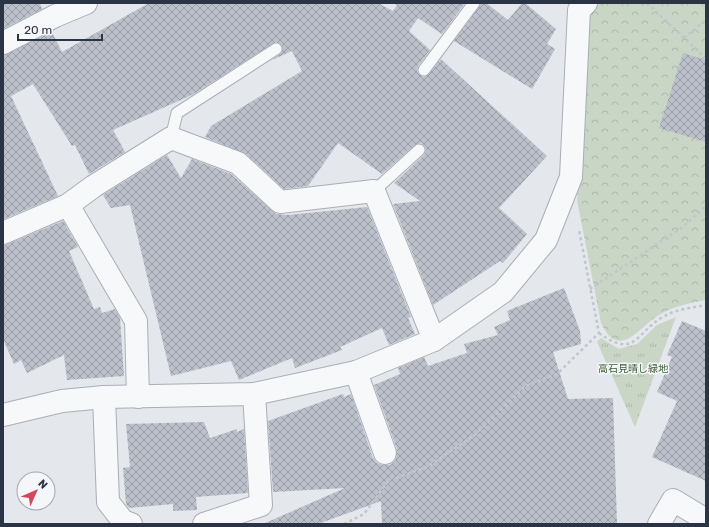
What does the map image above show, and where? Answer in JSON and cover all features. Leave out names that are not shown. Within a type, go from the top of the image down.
[{"type":"street","points":[[3,43],[55,16],[86,3]]},
{"type":"street","points":[[3,415],[62,401],[104,397],[254,394],[356,372],[434,340],[503,292],[546,240],[571,177],[579,10],[586,3]]},
{"type":"street","points":[[3,233],[68,205],[94,186],[171,138],[238,163],[280,202],[374,191],[434,340]]},
{"type":"street","points":[[68,205],[136,322],[138,397]]},
{"type":"street","points":[[356,372],[385,453]]},
{"type":"street","points":[[204,524],[261,505],[254,394]]},
{"type":"street","points":[[104,397],[108,502],[122,521],[131,524]]},
{"type":"street","points":[[659,524],[673,500],[706,520]]},
{"type":"lane","points":[[424,70],[474,3]]},
{"type":"lane","points":[[171,138],[177,113],[276,49]]},
{"type":"lane","points":[[374,191],[418,150]]},
{"type":"path","points":[[647,3],[702,56],[706,57]]},
{"type":"path","points":[[684,38],[706,20]]},
{"type":"path","points":[[590,289],[684,226],[706,206]]},
{"type":"path","points":[[578,228],[599,333],[609,340],[626,345],[634,342],[662,317],[682,309],[706,305]]},
{"type":"path","points":[[344,524],[364,514],[389,480],[427,467],[475,435],[525,386],[557,374],[599,333]]},
{"type":"green space","points":[[601,3],[706,3],[706,300],[670,309],[652,320],[630,338],[622,341],[615,340],[608,334],[601,323],[577,200],[581,161],[590,10]]},
{"type":"green space","name":"高石見晴し緑地","points":[[676,317],[635,427],[597,342],[601,338],[619,349],[637,344],[657,325]]},
{"type":"building","points":[[3,3],[40,3],[42,9],[3,29]]},
{"type":"building","points":[[149,3],[378,3],[393,11],[397,5],[393,3],[465,3],[442,34],[418,18],[409,31],[430,50],[418,66],[417,72],[423,77],[427,76],[441,59],[547,156],[499,208],[527,234],[503,263],[500,261],[433,305],[393,204],[420,201],[394,183],[424,155],[426,149],[424,145],[421,143],[415,145],[382,174],[338,143],[308,186],[284,189],[246,154],[205,137],[211,126],[302,71],[292,51],[272,60],[282,52],[282,46],[276,42],[192,95],[113,130],[125,152],[89,174],[75,145],[72,146],[33,84],[11,96],[58,196],[4,219],[3,55],[52,32],[62,52]]},
{"type":"building","points":[[481,3],[486,3],[508,20],[522,3],[525,3],[556,29],[547,44],[555,49],[532,89],[454,41]]},
{"type":"building","points":[[683,53],[706,60],[706,142],[659,128]]},
{"type":"building","points":[[167,155],[181,178],[192,159],[231,174],[276,214],[288,215],[367,207],[411,317],[408,318],[415,334],[389,345],[382,328],[340,347],[342,350],[295,368],[292,358],[239,380],[231,361],[171,376],[130,205],[111,208],[103,195]]},
{"type":"building","points":[[63,221],[78,247],[69,251],[94,309],[100,307],[102,313],[115,309],[120,318],[124,376],[67,380],[64,355],[27,373],[21,360],[14,364],[3,339],[3,246]]},
{"type":"building","points":[[564,288],[580,331],[581,344],[553,352],[568,399],[613,398],[617,524],[382,524],[381,501],[318,524],[263,524],[345,488],[273,492],[268,421],[343,394],[344,397],[351,394],[373,458],[377,463],[382,465],[390,465],[395,461],[397,449],[374,385],[400,374],[398,368],[424,357],[428,366],[467,353],[464,344],[498,335],[494,327],[510,320],[507,311]]},
{"type":"building","points":[[682,321],[706,331],[706,481],[652,457],[677,401],[657,392],[672,357],[667,355]]},
{"type":"building","points":[[204,422],[210,438],[237,429],[237,432],[244,429],[248,493],[196,497],[197,510],[173,511],[173,504],[129,508],[126,504],[123,468],[130,467],[126,424]]}]
